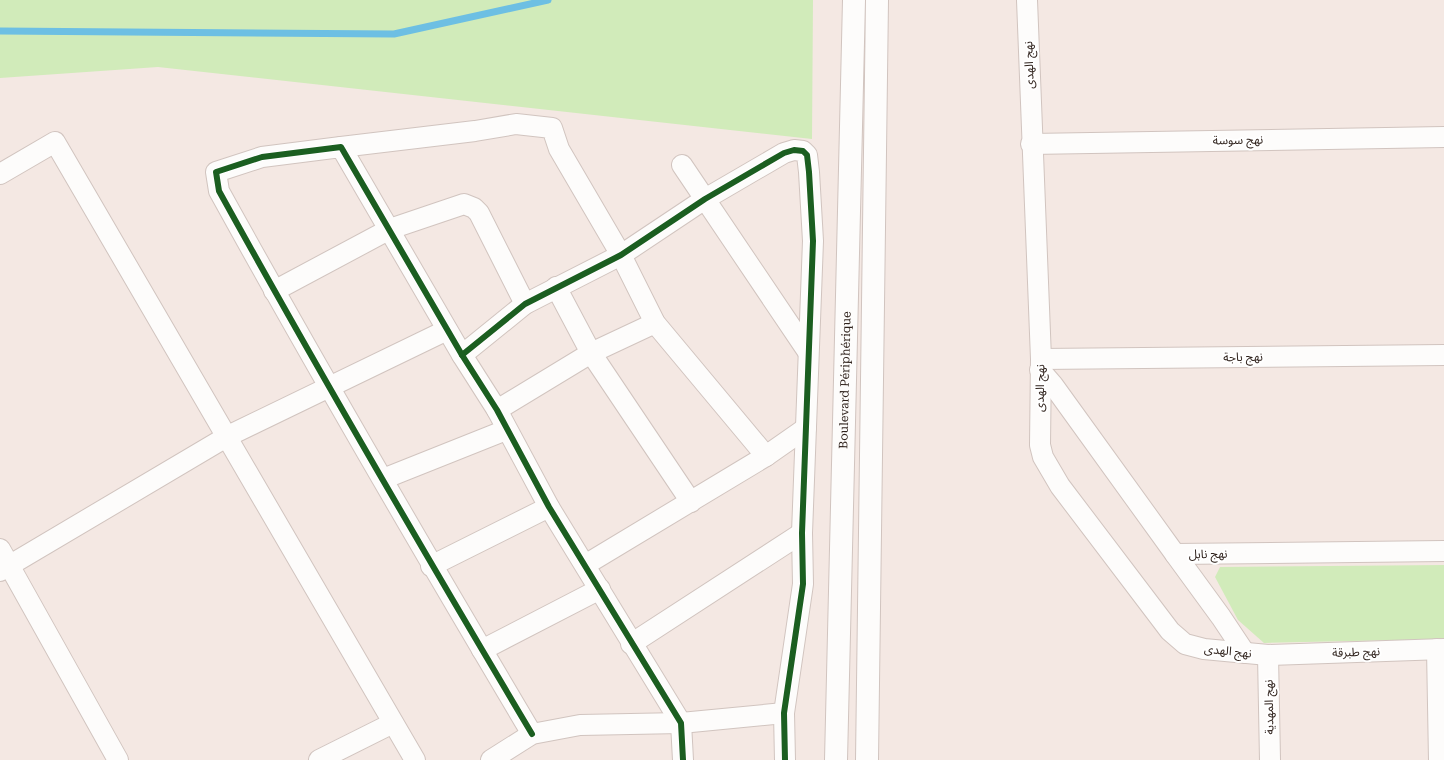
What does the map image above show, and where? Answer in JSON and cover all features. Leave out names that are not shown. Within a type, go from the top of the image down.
[{"type":"highway","name":"Boulevard Périphérique","points":[[836,760],[854,0]]},
{"type":"highway","points":[[867,760],[877,0]]},
{"type":"street","name":"نهج الهدى","points":[[1027,0],[1041,365],[1040,445],[1043,457],[1060,486],[1170,631],[1185,644],[1204,649],[1268,655]]},
{"type":"street","points":[[532,734],[431,566],[383,479],[274,291],[219,191],[216,172],[262,157],[475,131],[516,124],[552,128],[560,149],[621,255],[655,323],[766,456]]},
{"type":"street","name":"نهج سوسة","points":[[1032,144],[1444,137]]},
{"type":"street","points":[[0,174],[55,142],[228,436],[415,760]]},
{"type":"street","points":[[341,147],[390,229],[447,330],[496,410],[549,507],[600,589],[631,644],[681,723],[684,760]]},
{"type":"street","points":[[462,355],[525,304],[621,255],[705,198],[784,153],[799,149],[807,155],[813,240],[802,532],[803,584],[784,713],[784,760]]},
{"type":"street","points":[[682,165],[808,352]]},
{"type":"street","points":[[274,291],[390,229],[464,204],[474,208],[479,213],[525,304]]},
{"type":"street","points":[[556,287],[591,353],[691,502]]},
{"type":"street","points":[[496,410],[591,353],[655,323]]},
{"type":"street","points":[[118,760],[3,562],[228,436],[447,330]]},
{"type":"street","name":"نهج باجة","points":[[1041,365],[1444,355]]},
{"type":"street","name":"نهج نابل","points":[[1041,365],[1053,386],[1175,554],[1444,551]]},
{"type":"street","points":[[585,565],[766,456],[806,428]]},
{"type":"street","points":[[383,479],[506,430]]},
{"type":"street","points":[[431,566],[549,507]]},
{"type":"street","points":[[631,644],[802,532]]},
{"type":"street","points":[[1175,554],[1222,617],[1245,653]]},
{"type":"street","points":[[482,650],[600,589]]},
{"type":"street","points":[[1439,760],[1440,649]]},
{"type":"street","name":"نهج طبرقة","points":[[1268,655],[1440,649]]},
{"type":"street","name":"نهج المهدية","points":[[1268,655],[1270,760]]},
{"type":"street","points":[[491,760],[532,734],[580,724],[681,723],[784,713]]},
{"type":"street","points":[[319,760],[393,723]]},
{"type":"green space","points":[[0,0],[813,0],[812,139],[158,67],[0,78]]},
{"type":"green space","points":[[1444,565],[1444,639],[1264,643],[1238,620],[1215,577],[1220,567]]},
{"type":"waterway","points":[[0,31],[394,34],[548,0]]},
{"type":"cycle path","points":[[532,734],[295,328],[219,191],[216,172],[262,157],[341,147],[462,355],[497,410],[549,507],[681,723],[683,760]]},
{"type":"cycle path","points":[[462,355],[525,304],[621,255],[705,199],[784,153],[794,150],[803,151],[807,155],[813,241],[802,533],[803,584],[784,713],[785,760]]}]
